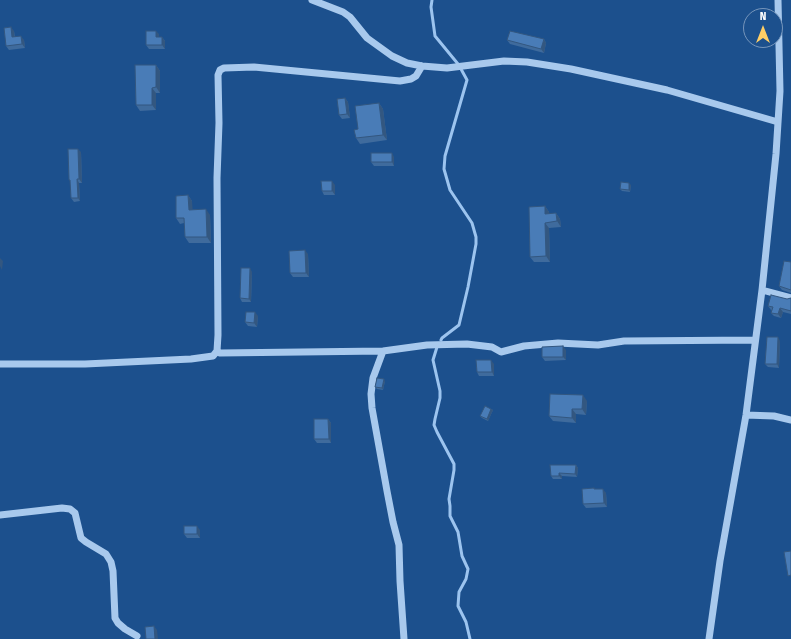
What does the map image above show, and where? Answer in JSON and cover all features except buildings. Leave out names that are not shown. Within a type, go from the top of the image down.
[{"type":"street","points":[[312,0],[335,8],[350,17],[367,38],[392,56],[407,63],[447,68],[504,61],[527,62],[571,69],[667,90],[778,122]]},
{"type":"street","points":[[709,639],[720,561],[746,415],[762,290],[776,154],[780,90],[778,0]]},
{"type":"street","points":[[0,364],[85,364],[191,359],[213,356],[217,351],[218,75],[220,70],[224,68],[254,67],[400,81],[411,79],[416,76],[422,66]]},
{"type":"street","points":[[762,290],[791,298]]},
{"type":"street","points":[[217,351],[220,353],[383,351],[428,345],[468,344],[492,347],[501,352],[524,346],[558,343],[598,345],[624,341],[755,340]]},
{"type":"street","points":[[383,351],[373,378],[371,394],[372,408],[388,499],[399,545],[404,639]]},
{"type":"street","points":[[746,415],[774,416],[791,420]]},
{"type":"street","points":[[0,515],[62,508],[70,509],[75,513],[82,538],[106,554],[111,562],[114,571],[115,618],[124,629],[137,636]]},
{"type":"waterway","points":[[432,0],[431,7],[435,36],[458,64]]},
{"type":"waterway","points":[[441,340],[459,325],[476,244],[476,237],[472,223],[450,190],[444,169],[445,156],[467,80],[461,69]]},
{"type":"waterway","points":[[437,347],[433,360],[440,391],[440,398],[434,425],[454,464],[449,499],[450,516],[458,532],[462,556],[468,569],[466,579],[459,592],[458,606],[466,622],[470,639]]}]
